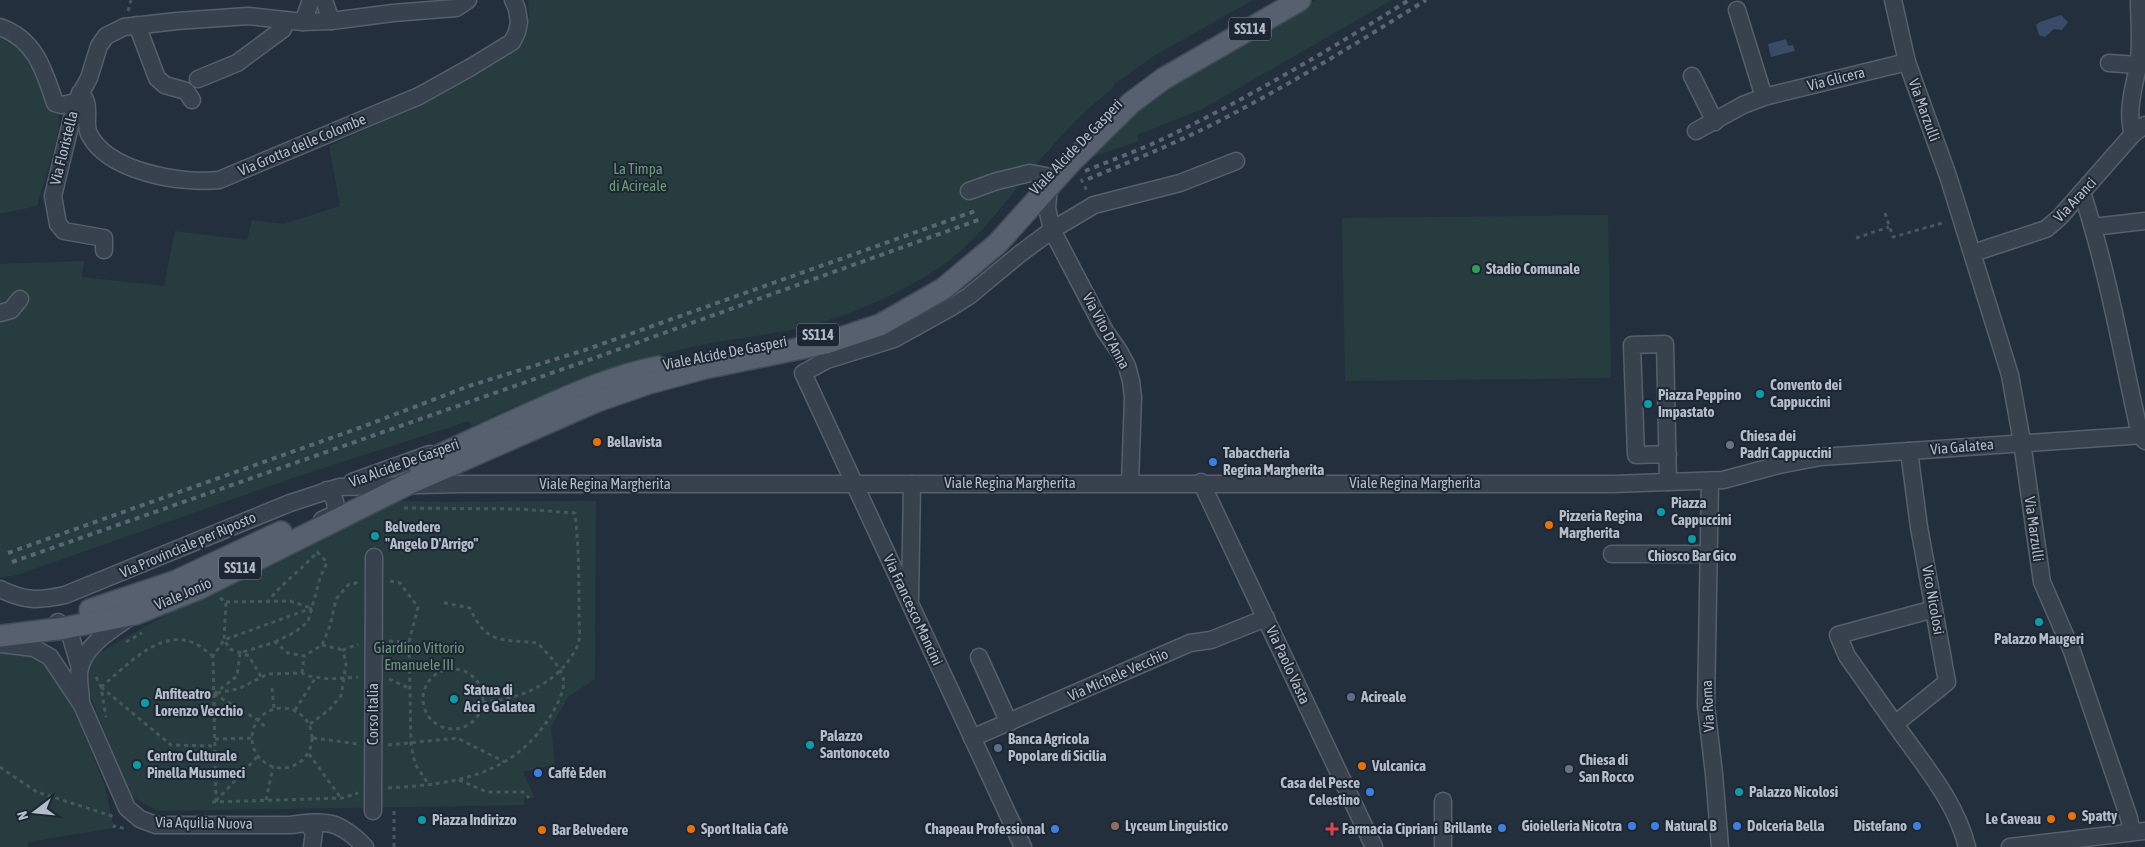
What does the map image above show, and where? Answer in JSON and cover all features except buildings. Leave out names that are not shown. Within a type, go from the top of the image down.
[{"type":"main road","name":"Viale Alcide De Gasperi","points":[[377,486],[470,440],[617,377],[655,367],[823,334],[876,316],[907,301],[937,282],[971,256],[1047,181],[1072,160],[1106,125],[1131,103],[1192,57],[1281,0]]},
{"type":"main road","name":"Viale Alcide De Gasperi","points":[[406,485],[455,475],[597,401],[649,383],[705,368],[826,343],[880,325],[943,288],[998,244],[1047,181],[1100,119],[1125,96],[1156,73],[1192,57],[1300,0]]},
{"type":"main road","name":"Viale Jonio","points":[[0,627],[140,623],[167,601],[198,589],[406,485]]},
{"type":"main road","name":"Viale Jonio","points":[[0,636],[56,626],[174,582],[334,494],[377,486]]},
{"type":"street","points":[[303,22],[311,0]]},
{"type":"street","points":[[324,0],[331,21]]},
{"type":"street","points":[[192,100],[186,91],[165,86],[157,78],[130,26],[248,16],[303,22],[331,21],[393,13],[456,8],[468,0]]},
{"type":"street","name":"Via Grotta delle Colombe","points":[[78,98],[87,105],[88,132],[98,146],[113,159],[142,171],[179,179],[202,182],[219,180],[419,96],[512,42],[519,22],[513,0]]},
{"type":"street","name":"Via Marzulli","points":[[1893,0],[1907,62],[1973,253],[2010,375],[2022,442],[2042,582],[2072,651],[2129,818],[2138,831]]},
{"type":"street","name":"Via Aranci","points":[[1973,253],[2046,229],[2060,217],[2139,129],[2130,124],[2134,79],[2138,65],[2139,0]]},
{"type":"street","points":[[1737,10],[1764,97]]},
{"type":"street","points":[[198,79],[237,63],[283,30],[286,20]]},
{"type":"street","name":"Via Floristella","points":[[104,250],[104,238],[64,231],[58,224],[53,196],[78,98],[89,78],[98,46],[106,36],[130,26]]},
{"type":"street","points":[[0,27],[14,32],[28,44],[49,84],[55,103],[62,106],[78,98]]},
{"type":"street","name":"Via Glicera","points":[[1696,132],[1743,104],[1764,97],[1907,62]]},
{"type":"street","points":[[2109,63],[2138,65]]},
{"type":"street","points":[[1692,76],[1714,122]]},
{"type":"street","points":[[1052,230],[1094,205],[1180,182],[1236,161]]},
{"type":"street","points":[[970,191],[997,181],[1030,173],[1047,181]]},
{"type":"street","name":"Via Vito D'Anna","points":[[1047,181],[1047,208],[1052,230],[1127,366],[1134,397],[1130,483]]},
{"type":"street","points":[[2082,192],[2093,227],[2143,437]]},
{"type":"street","points":[[2093,227],[2145,221]]},
{"type":"street","name":"Via Francesco Mancini","points":[[1023,847],[803,372],[827,360],[894,339],[950,308],[1052,230]]},
{"type":"street","points":[[0,313],[11,310],[20,299]]},
{"type":"street","points":[[1668,454],[1636,455],[1632,345],[1665,344],[1668,454],[1668,482]]},
{"type":"street","points":[[455,475],[454,457],[585,397],[617,377]]},
{"type":"street","name":"Via Galatea","points":[[1710,480],[1723,480],[1779,465],[1821,457],[2022,442],[2143,437]]},
{"type":"street","name":"Via Alcide De Gasperi","points":[[334,494],[470,440]]},
{"type":"street","name":"Vico Nicolosi","points":[[1895,724],[1947,682],[1909,451]]},
{"type":"street","name":"Viale Regina Margherita","points":[[455,475],[912,484],[1201,482],[1613,484],[1710,480]]},
{"type":"street","name":"Via Roma","points":[[1710,480],[1706,706],[1720,847]]},
{"type":"street","name":"Via Paolo Vasta","points":[[1201,482],[1374,847]]},
{"type":"street","points":[[910,602],[912,484]]},
{"type":"street","points":[[377,486],[406,485]]},
{"type":"street","points":[[167,601],[194,582],[335,514],[334,494]]},
{"type":"street","name":"Via Provinciale per Riposto","points":[[0,589],[16,597],[31,600],[44,600],[65,595],[290,503],[334,494]]},
{"type":"street","points":[[1612,554],[1709,559]]},
{"type":"street","name":"Corso Italia","points":[[373,811],[374,557]]},
{"type":"street","points":[[1934,610],[1838,635],[1847,656],[1948,800],[1964,832],[1967,847]]},
{"type":"street","name":"Via Michele Vecchio","points":[[972,738],[1190,643],[1211,640],[1266,618]]},
{"type":"street","points":[[80,668],[88,652],[104,635],[140,623]]},
{"type":"street","points":[[56,626],[70,634],[80,668],[82,705],[50,657],[47,644],[56,626]]},
{"type":"street","points":[[0,644],[34,648],[50,657]]},
{"type":"street","points":[[979,657],[1009,723]]},
{"type":"street","name":"Via Aquilia Nuova","points":[[82,705],[135,825],[290,825],[308,822],[331,823],[350,831],[365,847]]},
{"type":"street","points":[[1443,801],[1444,847]]},
{"type":"street","points":[[308,822],[314,832],[312,847]]},
{"type":"street","points":[[2010,847],[2078,842],[2138,831]]},
{"type":"path","points":[[1072,160],[1094,205]]},
{"type":"path","points":[[1885,214],[1893,237],[1961,218]]},
{"type":"path","points":[[1856,238],[1889,227]]},
{"type":"path","points":[[398,508],[519,509],[575,513],[579,547],[578,645],[560,671],[535,690],[507,700],[483,702]]},
{"type":"path","points":[[240,653],[275,642],[295,632],[308,622],[320,578],[327,562],[317,552],[296,575],[278,587],[267,603]]},
{"type":"path","points":[[275,642],[288,653],[304,656],[322,645],[330,626],[336,600],[348,585],[374,578],[400,583],[418,607],[409,642],[411,689],[410,744],[415,764],[429,785]]},
{"type":"path","points":[[215,595],[226,602],[267,603],[290,601],[312,608]]},
{"type":"path","points":[[214,802],[214,656],[224,640],[226,602]]},
{"type":"path","points":[[214,802],[342,798],[374,789],[429,785],[459,779],[492,769],[506,762],[532,741],[545,726],[560,697],[564,679],[560,671],[538,643],[491,636],[485,633],[476,622],[470,608],[440,602]]},
{"type":"path","points":[[224,640],[312,608]]},
{"type":"path","points":[[120,645],[140,623]]},
{"type":"path","points":[[101,687],[153,646],[172,639],[193,643],[214,656]]},
{"type":"path","points":[[224,640],[230,650],[249,656],[261,678]]},
{"type":"path","points":[[322,645],[343,650],[352,645],[374,640]]},
{"type":"path","points":[[310,724],[338,701],[346,665],[343,650]]},
{"type":"path","points":[[214,694],[237,676],[240,653]]},
{"type":"path","points":[[302,673],[304,656]]},
{"type":"path","points":[[456,668],[466,671],[474,677],[480,685],[483,702],[480,715],[473,723],[464,728],[454,730],[444,728],[435,724],[428,717],[424,708],[424,689],[436,674],[456,668]]},
{"type":"path","points":[[214,694],[238,690],[268,674],[302,673],[316,677],[343,678]]},
{"type":"path","points":[[373,676],[389,679],[411,689]]},
{"type":"path","points":[[96,677],[101,687],[107,724]]},
{"type":"path","points":[[295,710],[316,677]]},
{"type":"path","points":[[101,687],[171,745],[215,746]]},
{"type":"path","points":[[272,688],[274,708]]},
{"type":"path","points":[[214,694],[258,720],[266,728]]},
{"type":"path","points":[[274,708],[295,710],[304,716],[310,724],[313,738],[309,754],[302,762],[293,767],[273,768],[258,756],[252,738],[253,728],[258,720],[274,708]]},
{"type":"path","points":[[454,730],[457,738]]},
{"type":"path","points":[[215,739],[252,738]]},
{"type":"path","points":[[313,738],[373,746],[410,744],[457,738],[506,762]]},
{"type":"path","points":[[309,754],[342,798]]},
{"type":"path","points":[[214,802],[258,756]]},
{"type":"path","points":[[0,767],[38,792],[135,825]]},
{"type":"path","points":[[266,800],[273,768]]},
{"type":"path","points":[[459,779],[487,792],[523,792],[529,798]]},
{"type":"path","points":[[394,811],[394,847]]},
{"type":"path","points":[[114,828],[114,826],[135,825]]},
{"type":"green space","name":"La Timpa di Acireale","points":[[528,0],[1253,0],[1154,56],[1114,84],[1114,87],[1089,108],[1054,144],[969,243],[929,274],[887,297],[841,316],[811,325],[703,345],[632,363],[552,391],[472,426],[469,421],[296,477],[17,575],[0,578],[0,264],[84,261],[82,277],[164,286],[175,231],[247,240],[252,220],[284,224],[340,206],[329,146],[424,103],[519,46],[529,17]]},
{"type":"green space","points":[[1316,0],[1392,0],[1202,109],[1137,135],[1138,141],[1093,157],[1092,152],[1120,123],[1178,79]]},
{"type":"green space","points":[[0,32],[32,57],[60,120],[56,142],[37,206],[0,214]]},
{"type":"green space","name":"Stadio Comunale","points":[[1608,215],[1611,378],[1345,381],[1342,218]]},
{"type":"green space","name":"Giardino Vittorio Emanuele III","points":[[398,501],[596,501],[595,679],[568,697],[551,727],[555,764],[523,772],[535,798],[524,798],[524,805],[157,811],[131,796],[87,688],[87,671],[95,655],[171,612]]},
{"type":"green space","points":[[0,650],[22,654],[38,660],[58,678],[65,688],[105,786],[114,828],[28,842],[29,847],[0,847]]},
{"type":"water","points":[[2061,15],[2068,22],[2062,30],[2054,29],[2045,37],[2039,35],[2036,25]]},
{"type":"water","points":[[1786,39],[1788,46],[1793,45],[1795,51],[1771,57],[1768,44]]},
{"type":"railway","points":[[1085,171],[1157,142],[1229,106],[1409,0]]},
{"type":"railway","points":[[1088,179],[1165,147],[1221,120],[1311,70],[1426,0]]},
{"type":"railway","points":[[8,553],[362,427],[469,386],[585,350],[978,210]]},
{"type":"railway","points":[[12,562],[586,361],[981,219]]},
{"type":"place","name":"Stadio Comunale","points":[[1476,269]]},
{"type":"place","name":"Convento dei Cappuccini","points":[[1760,394]]},
{"type":"place","name":"Piazza Peppino Impastato","points":[[1648,404]]},
{"type":"place","name":"Bellavista","points":[[597,442]]},
{"type":"place","name":"Chiesa dei Padri Cappuccini","points":[[1730,445]]},
{"type":"place","name":"Tabaccheria Regina Margherita","points":[[1213,462]]},
{"type":"place","name":"Piazza Cappuccini","points":[[1661,512]]},
{"type":"place","name":"Pizzeria Regina Margherita","points":[[1549,525]]},
{"type":"place","name":"Belvedere \"Angelo D'Arrigo\"","points":[[375,536]]},
{"type":"place","name":"Chiosco Bar Gico","points":[[1692,539]]},
{"type":"place","name":"Palazzo Maugeri","points":[[2039,622]]},
{"type":"place","name":"Acireale","points":[[1351,697]]},
{"type":"place","name":"Statua di Aci e Galatea","points":[[454,699]]},
{"type":"place","name":"Anfiteatro Lorenzo Vecchio","points":[[145,703]]},
{"type":"place","name":"Palazzo Santonoceto","points":[[810,745]]},
{"type":"place","name":"Banca Agricola Popolare di Sicilia","points":[[998,748]]},
{"type":"place","name":"Centro Culturale Pinella Musumeci","points":[[137,765]]},
{"type":"place","name":"Vulcanica","points":[[1362,766]]},
{"type":"place","name":"Chiesa di San Rocco","points":[[1569,769]]},
{"type":"place","name":"Caffè Eden","points":[[538,773]]},
{"type":"place","name":"Casa del Pesce Celestino","points":[[1370,792]]},
{"type":"place","name":"Palazzo Nicolosi","points":[[1739,792]]},
{"type":"place","name":"Spatty","points":[[2072,816]]},
{"type":"place","name":"Le Caveau","points":[[2051,819]]},
{"type":"place","name":"Piazza Indirizzo","points":[[422,820]]},
{"type":"place","name":"Lyceum Linguistico","points":[[1115,826]]},
{"type":"place","name":"Gioielleria Nicotra","points":[[1632,826]]},
{"type":"place","name":"Natural B","points":[[1655,826]]},
{"type":"place","name":"Dolceria Bella","points":[[1737,826]]},
{"type":"place","name":"Distefano","points":[[1917,826]]},
{"type":"place","name":"Brillante","points":[[1502,828]]},
{"type":"place","name":"Sport Italia Cafè","points":[[691,829]]},
{"type":"place","name":"Chapeau Professional","points":[[1055,829]]},
{"type":"place","name":"Farmacia Cipriani","points":[[1332,829]]},
{"type":"place","name":"Bar Belvedere","points":[[542,830]]}]
